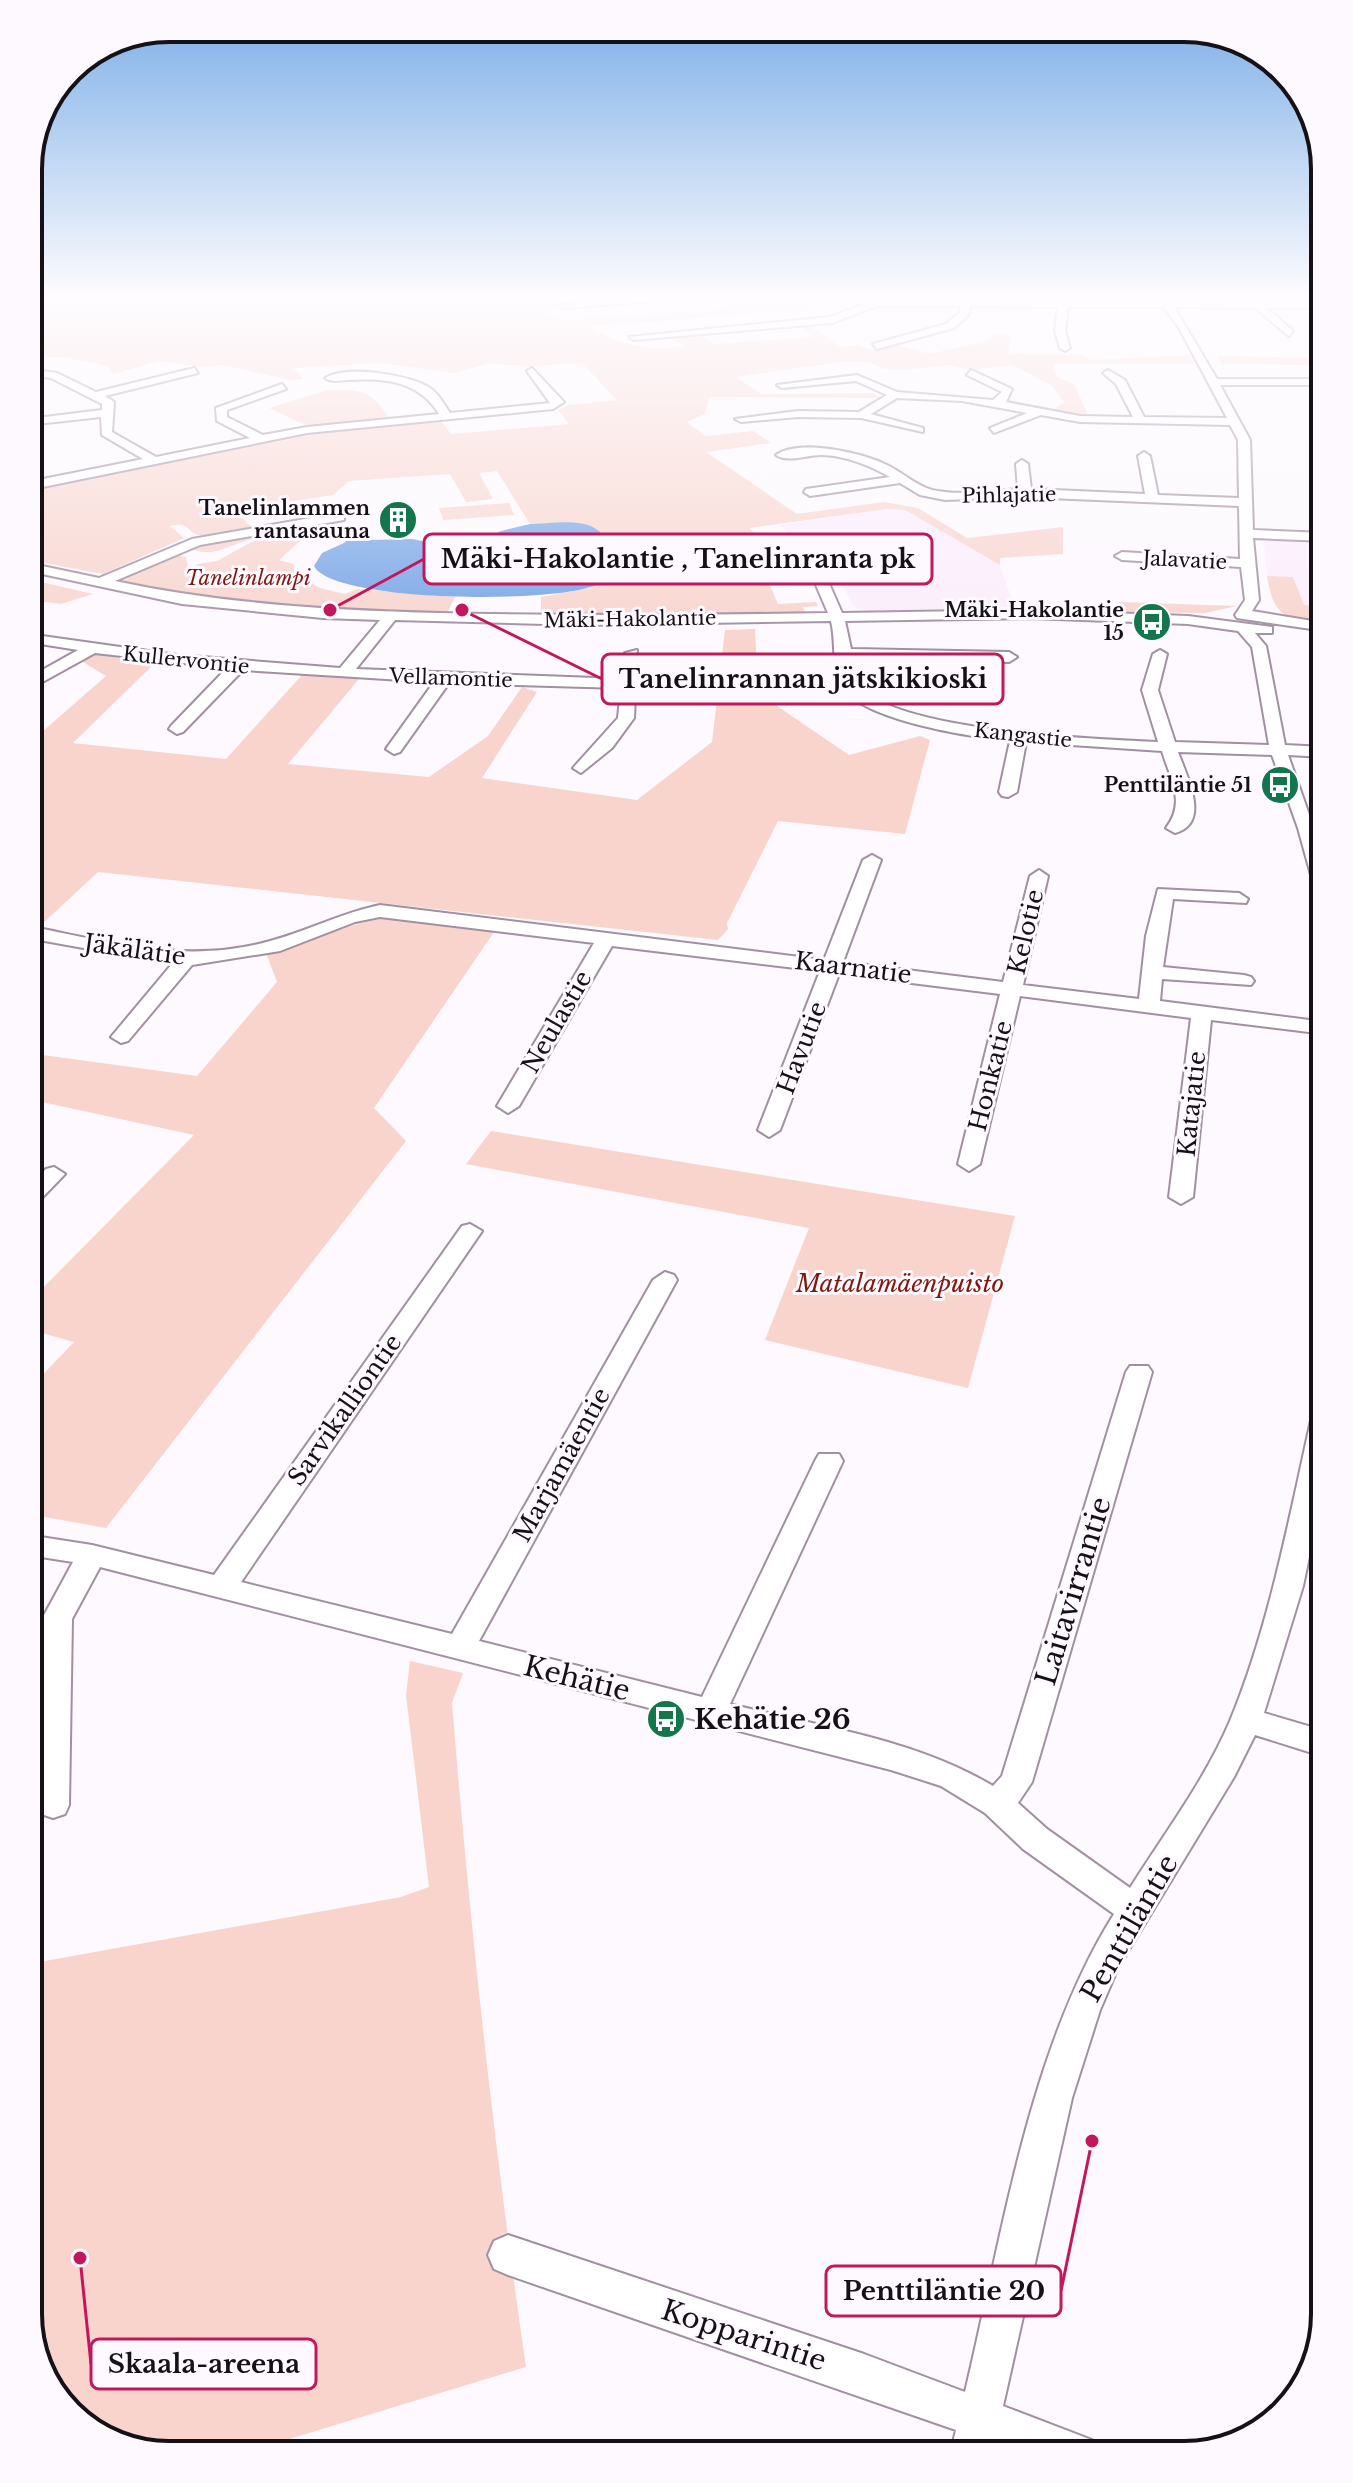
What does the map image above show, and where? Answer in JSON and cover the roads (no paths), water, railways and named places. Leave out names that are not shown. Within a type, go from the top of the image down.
[{"type":"street","points":[[42,420],[98,414]]},
{"type":"street","points":[[106,414],[106,433],[153,460]]},
{"type":"street","points":[[221,414],[221,419],[259,438]]},
{"type":"street","points":[[42,482],[259,438],[330,427],[477,414]]},
{"type":"street","points":[[741,419],[798,414],[861,415],[919,430]]},
{"type":"street","points":[[994,430],[1035,414]]},
{"type":"street","points":[[1051,414],[1080,419],[1237,422]]},
{"type":"street","points":[[1137,414],[1140,420]]},
{"type":"street","points":[[1233,414],[1244,440],[1247,563],[1252,600],[1267,629],[1278,750],[1311,818]]},
{"type":"street","name":"Pihlajatie","points":[[782,455],[837,454],[869,462],[924,492],[945,496],[1025,493],[1245,502]]},
{"type":"street","points":[[1144,456],[1152,498]]},
{"type":"street","points":[[1022,464],[1025,493]]},
{"type":"street","points":[[810,492],[902,479]]},
{"type":"street","points":[[99,583],[197,542],[339,517]]},
{"type":"street","points":[[1246,534],[1311,536]]},
{"type":"street","name":"Jalavatie","points":[[1122,556],[1247,563]]},
{"type":"street","name":"Kangastie","points":[[851,565],[825,565],[817,571],[838,616],[845,653],[845,679],[852,690],[880,707],[919,722],[1019,736],[1311,751]]},
{"type":"street","name":"Mäki-Hakolantie","points":[[42,570],[225,606],[390,617],[581,621],[1014,614],[1238,622],[1267,629]]},
{"type":"street","points":[[1252,600],[1238,622],[1267,629],[1311,627]]},
{"type":"street","name":"Vellamontie","points":[[345,672],[390,617]]},
{"type":"street","name":"Kullervontie","points":[[42,640],[238,666],[345,672]]},
{"type":"street","points":[[42,677],[91,649]]},
{"type":"street","points":[[581,768],[606,745],[626,718],[632,653]]},
{"type":"street","points":[[845,653],[1009,657]]},
{"type":"street","points":[[1160,654],[1150,690],[1187,805],[1184,818],[1175,828]]},
{"type":"street","points":[[177,729],[238,666]]},
{"type":"street","name":"Vellamontie","points":[[345,672],[444,679],[627,684]]},
{"type":"street","points":[[394,749],[444,679]]},
{"type":"street","points":[[1008,792],[1019,736]]},
{"type":"street","name":"Havutie","points":[[769,1130],[872,860]]},
{"type":"street","name":"Kelotie","points":[[1013,988],[1039,876]]},
{"type":"street","points":[[1149,1005],[1156,936],[1165,893],[1239,899]]},
{"type":"street","name":"Kaarnatie","points":[[380,911],[1311,1026]]},
{"type":"street","name":"Jäkälätie","points":[[42,934],[186,960],[273,947],[350,917],[380,911]]},
{"type":"street","name":"Neulastie","points":[[508,1106],[606,939]]},
{"type":"street","points":[[121,1037],[186,960]]},
{"type":"street","points":[[1154,972],[1244,981]]},
{"type":"street","name":"Honkatie","points":[[969,1164],[1013,988]]},
{"type":"street","name":"Katajatie","points":[[1181,1197],[1202,1012]]},
{"type":"street","points":[[42,1186],[54,1174]]},
{"type":"street","name":"Sarvikalliontie","points":[[221,1588],[470,1231]]},
{"type":"street","name":"Marjamäentie","points":[[459,1649],[665,1280]]},
{"type":"street","name":"Laitavirrantie","points":[[997,1804],[1016,1782],[1139,1372]]},
{"type":"street","points":[[711,1711],[829,1461]]},
{"type":"street","name":"Penttiläntie","points":[[976,2436],[1053,2098],[1082,2010],[1104,1960],[1223,1768],[1246,1720],[1288,1586],[1311,1480]]},
{"type":"street","name":"Kehätie","points":[[42,1547],[92,1555],[892,1757],[952,1777],[997,1804],[1035,1839],[1134,1909]]},
{"type":"street","points":[[53,1805],[57,1619],[92,1555]]},
{"type":"street","points":[[1246,1720],[1311,1740]]},
{"type":"street","name":"Kopparintie","points":[[508,2255],[864,2375],[976,2436],[1003,2441]]},
{"type":"water","name":"Tanelinlampi","points":[[578,523],[595,528],[602,534],[600,547],[589,561],[598,584],[541,595],[449,596],[361,587],[330,578],[314,566],[322,553],[346,542],[341,539],[354,534],[370,536],[367,540],[412,539],[462,549],[501,531],[530,524]]},
{"type":"place","name":"Tanelinlammen rantasauna","points":[[398,520]]},
{"type":"place","name":"Mäki-Hakolantie , Tanelinranta pk","points":[[330,610]]},
{"type":"place","name":"Tanelinrannan jätskikioski","points":[[462,610]]},
{"type":"place","name":"Mäki-Hakolantie 15","points":[[1152,622]]},
{"type":"place","name":"Penttiläntie 51","points":[[1280,785]]},
{"type":"place","name":"Kehätie 26","points":[[666,1719]]},
{"type":"place","name":"Penttiläntie 20","points":[[1092,2141]]},
{"type":"place","name":"Skaala-areena","points":[[80,2258]]},
{"type":"park label","name":"Matalamäenpuisto","points":[[900,1284]]}]
